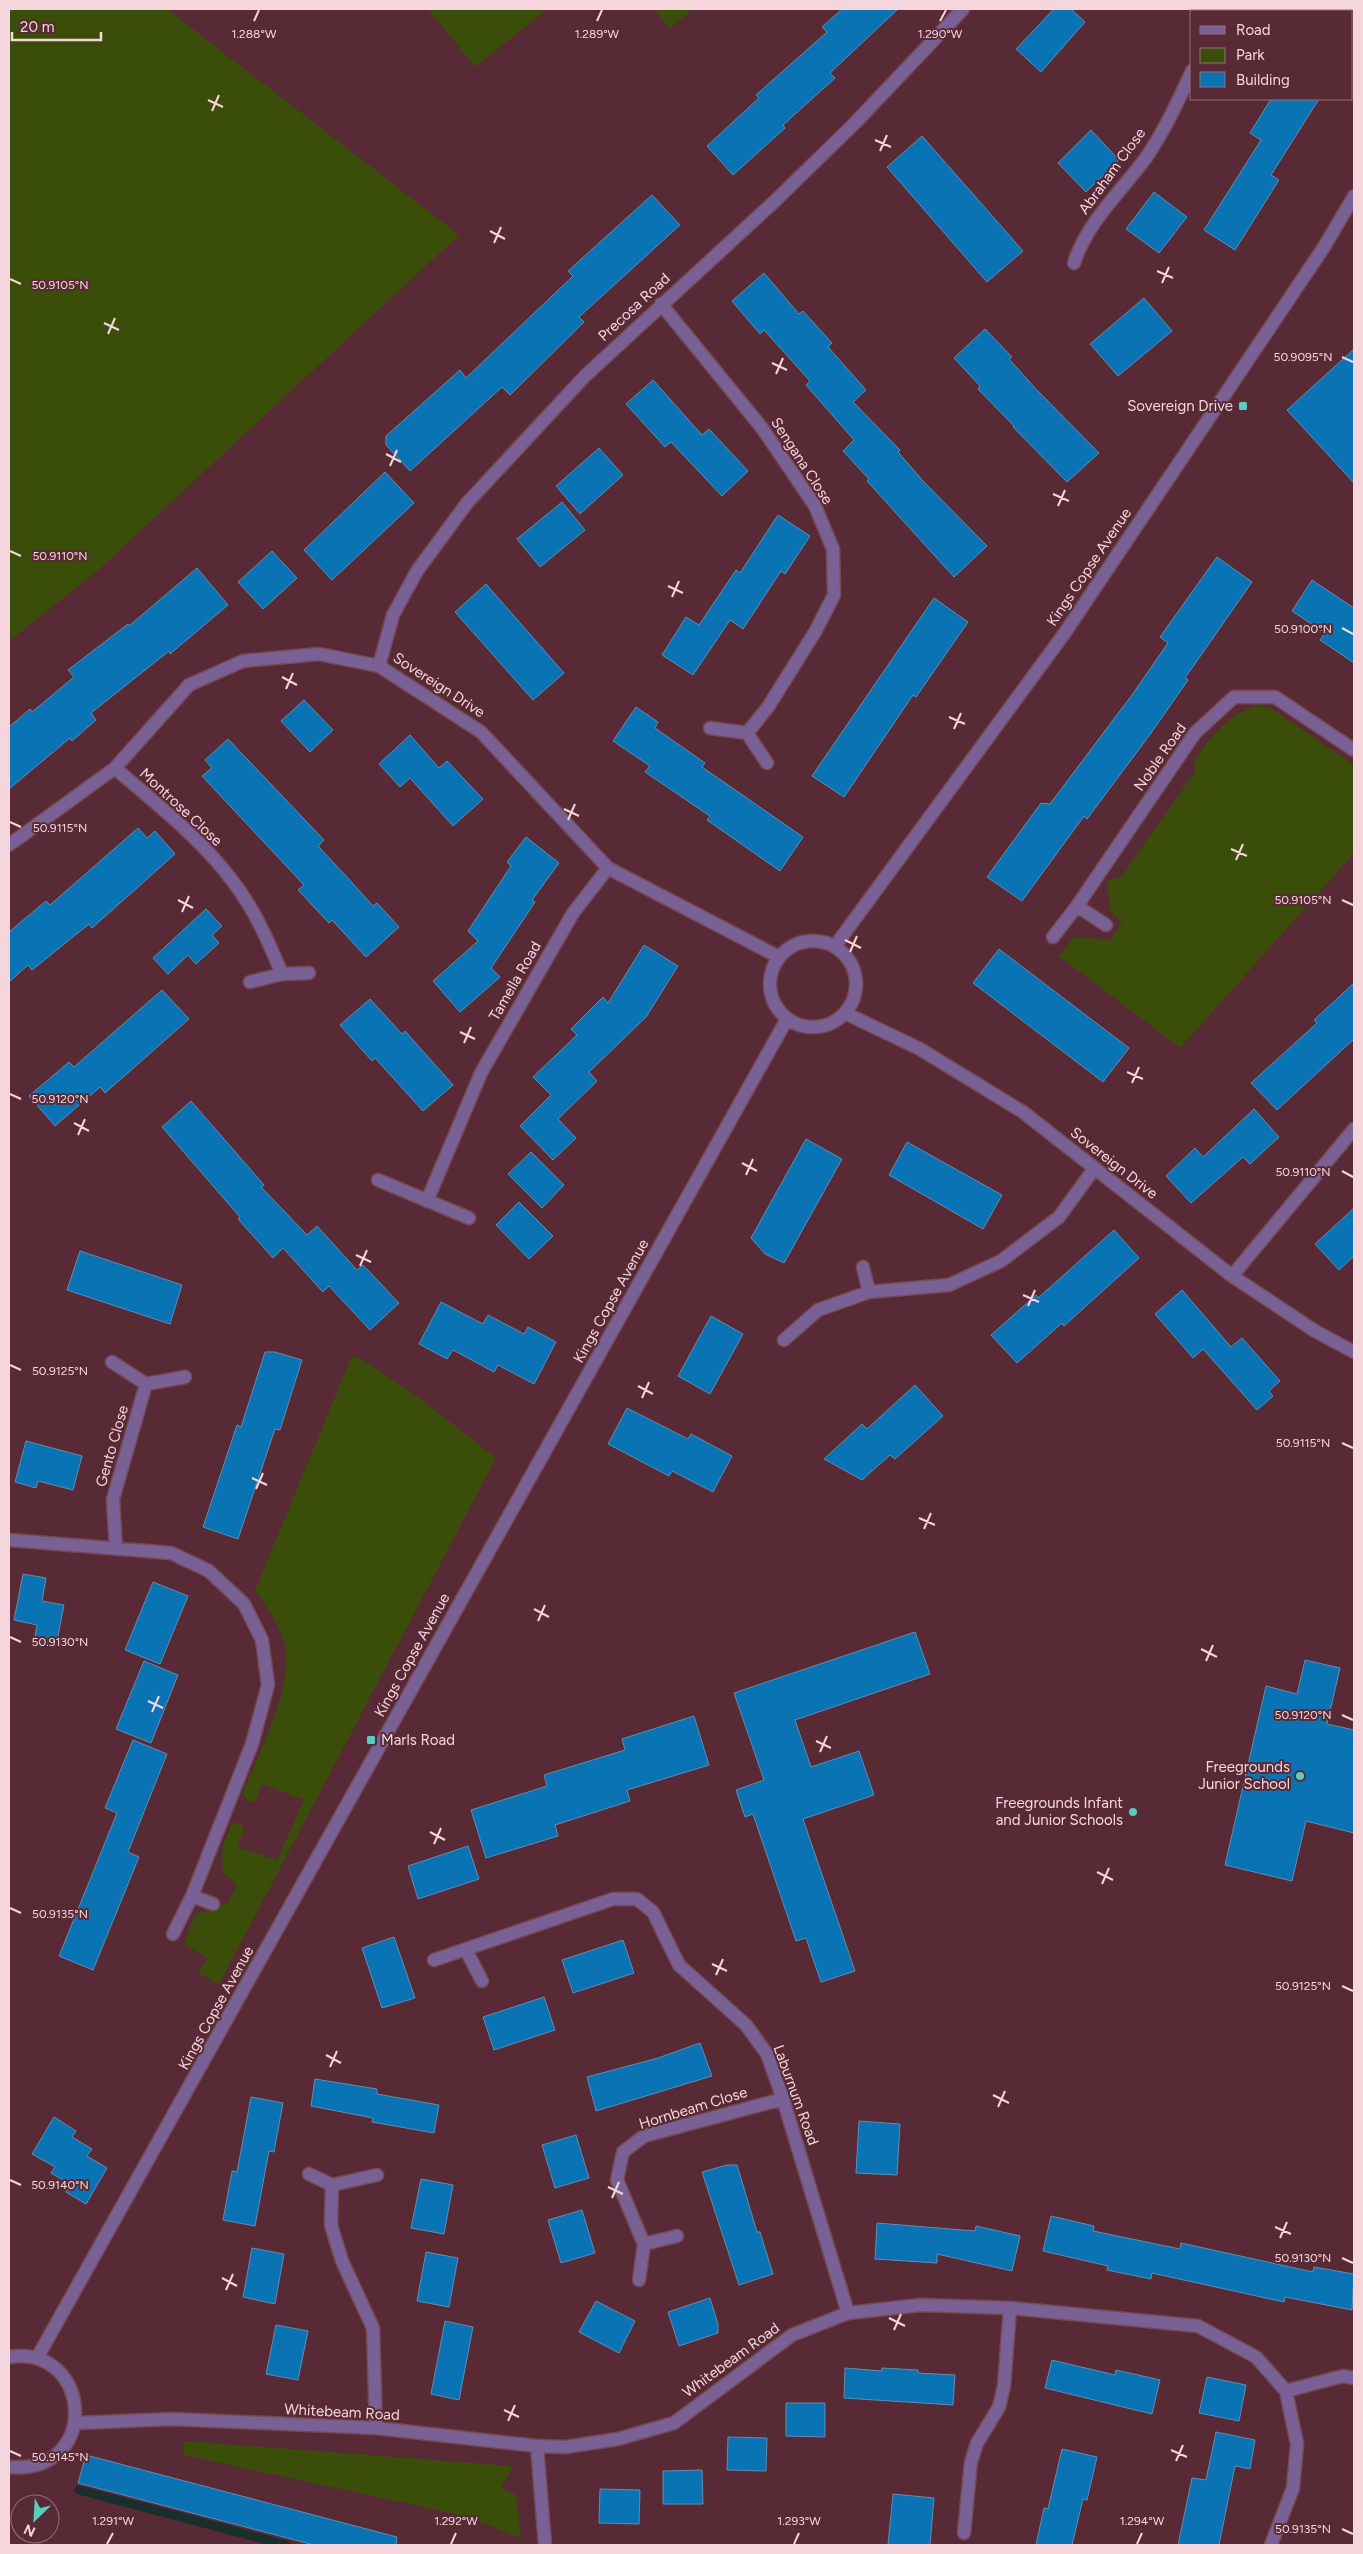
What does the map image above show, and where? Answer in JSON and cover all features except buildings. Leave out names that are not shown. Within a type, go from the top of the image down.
[{"type":"street","name":"Precosa Road","points":[[379,666],[394,615],[417,571],[467,503],[584,376],[777,199],[855,124],[962,9]]},
{"type":"street","name":"Abraham Close","points":[[1074,263],[1082,240],[1145,158],[1172,113],[1190,75]]},
{"type":"street","name":"Kings Copse Avenue","points":[[835,946],[1064,634],[1324,247],[1354,196]]},
{"type":"street","name":"Sengana Close","points":[[661,304],[762,428],[815,506],[833,549],[834,595],[815,632],[768,707],[747,733]]},
{"type":"street","name":"Sovereign Drive","points":[[9,845],[115,768],[189,685],[243,661],[319,654],[379,666],[481,732],[608,868],[779,957]]},
{"type":"street","name":"Noble Road","points":[[1053,937],[1077,906],[1196,733],[1234,697],[1275,697],[1354,750]]},
{"type":"street","points":[[710,728],[747,733],[767,763]]},
{"type":"street","name":"Montrose Close","points":[[115,768],[188,831],[234,882],[264,931],[282,974]]},
{"type":"street","name":"Tamella Road","points":[[427,1201],[481,1073],[573,913],[608,868]]},
{"type":"street","points":[[1077,906],[1106,925]]},
{"type":"street","points":[[820,941],[835,946],[846,956],[854,970],[857,985],[854,1000],[845,1013],[830,1024],[811,1027],[787,1019],[775,1003],[770,983],[772,970],[779,957],[790,947],[804,942],[820,941]]},
{"type":"street","points":[[250,982],[282,974],[309,973]]},
{"type":"street","name":"Sovereign Drive","points":[[845,1013],[920,1049],[1024,1112],[1232,1276],[1314,1331],[1354,1352]]},
{"type":"street","name":"Kings Copse Avenue","points":[[37,2358],[787,1019]]},
{"type":"street","points":[[1232,1276],[1354,1129]]},
{"type":"street","points":[[784,1340],[818,1310],[869,1292],[949,1285],[1001,1261],[1059,1217],[1094,1169]]},
{"type":"street","points":[[378,1180],[469,1218]]},
{"type":"street","points":[[863,1267],[869,1292]]},
{"type":"street","points":[[112,1362],[146,1384],[185,1377]]},
{"type":"street","name":"Gento Close","points":[[116,1548],[113,1499],[146,1384]]},
{"type":"street","points":[[9,1540],[171,1553],[209,1571],[244,1604],[262,1640],[268,1685],[252,1744],[192,1896],[173,1934]]},
{"type":"street","points":[[192,1896],[212,1904]]},
{"type":"street","name":"Laburnum Road","points":[[434,1960],[613,1899],[638,1899],[653,1912],[679,1965],[746,2025],[767,2054],[783,2098],[848,2313]]},
{"type":"street","points":[[466,1950],[482,1981]]},
{"type":"street","name":"Hornbeam Close","points":[[644,2244],[617,2180],[624,2152],[644,2136],[783,2098]]},
{"type":"street","points":[[309,2174],[332,2185],[378,2175]]},
{"type":"street","points":[[332,2185],[331,2225],[342,2261],[373,2328],[376,2428]]},
{"type":"street","points":[[639,2280],[644,2244],[677,2236]]},
{"type":"street","name":"Whitebeam Road","points":[[76,2423],[172,2419],[376,2428],[537,2446],[565,2446],[618,2439],[674,2423],[792,2335],[848,2313],[921,2305],[1010,2308],[1198,2326],[1256,2357],[1286,2391],[1297,2444],[1294,2479],[1293,2488],[1271,2545]]},
{"type":"street","points":[[964,2533],[971,2462],[977,2443],[999,2407],[1004,2386],[1010,2308]]},
{"type":"street","points":[[9,2357],[19,2355],[37,2358],[52,2365],[64,2377],[72,2391],[76,2407],[76,2423],[69,2440],[57,2455],[42,2464],[24,2468],[9,2467]]},
{"type":"street","points":[[1286,2391],[1343,2376],[1354,2378]]},
{"type":"street","points":[[537,2446],[545,2545]]},
{"type":"green space","points":[[9,9],[167,9],[459,235],[97,571],[9,641]]},
{"type":"green space","points":[[428,9],[547,9],[475,67]]},
{"type":"green space","points":[[654,9],[693,9],[670,28]]},
{"type":"green space","points":[[1258,705],[1272,709],[1354,765],[1354,853],[1180,1048],[1059,956],[1074,937],[1110,940],[1122,923],[1110,910],[1107,881],[1121,877],[1195,772],[1194,760],[1214,734],[1237,715]]},
{"type":"green space","points":[[352,1356],[360,1358],[418,1397],[496,1458],[219,1984],[198,1973],[208,1958],[184,1944],[195,1915],[228,1903],[237,1885],[223,1872],[222,1848],[232,1823],[238,1823],[244,1828],[238,1847],[277,1860],[304,1800],[263,1784],[255,1801],[247,1801],[243,1793],[272,1723],[283,1687],[286,1669],[286,1651],[282,1635],[255,1590]]},
{"type":"green space","points":[[184,2441],[513,2466],[501,2488],[516,2495],[521,2538],[465,2516],[184,2455]]},
{"type":"waterway","points":[[79,2490],[286,2545]]},
{"type":"place","name":"Sovereign Drive","points":[[1243,406]]},
{"type":"place","name":"Marls Road","points":[[371,1740]]},
{"type":"place","name":"Freegrounds Junior School","points":[[1300,1776]]},
{"type":"place","name":"Freegrounds Infant and Junior Schools","points":[[1133,1812]]}]
